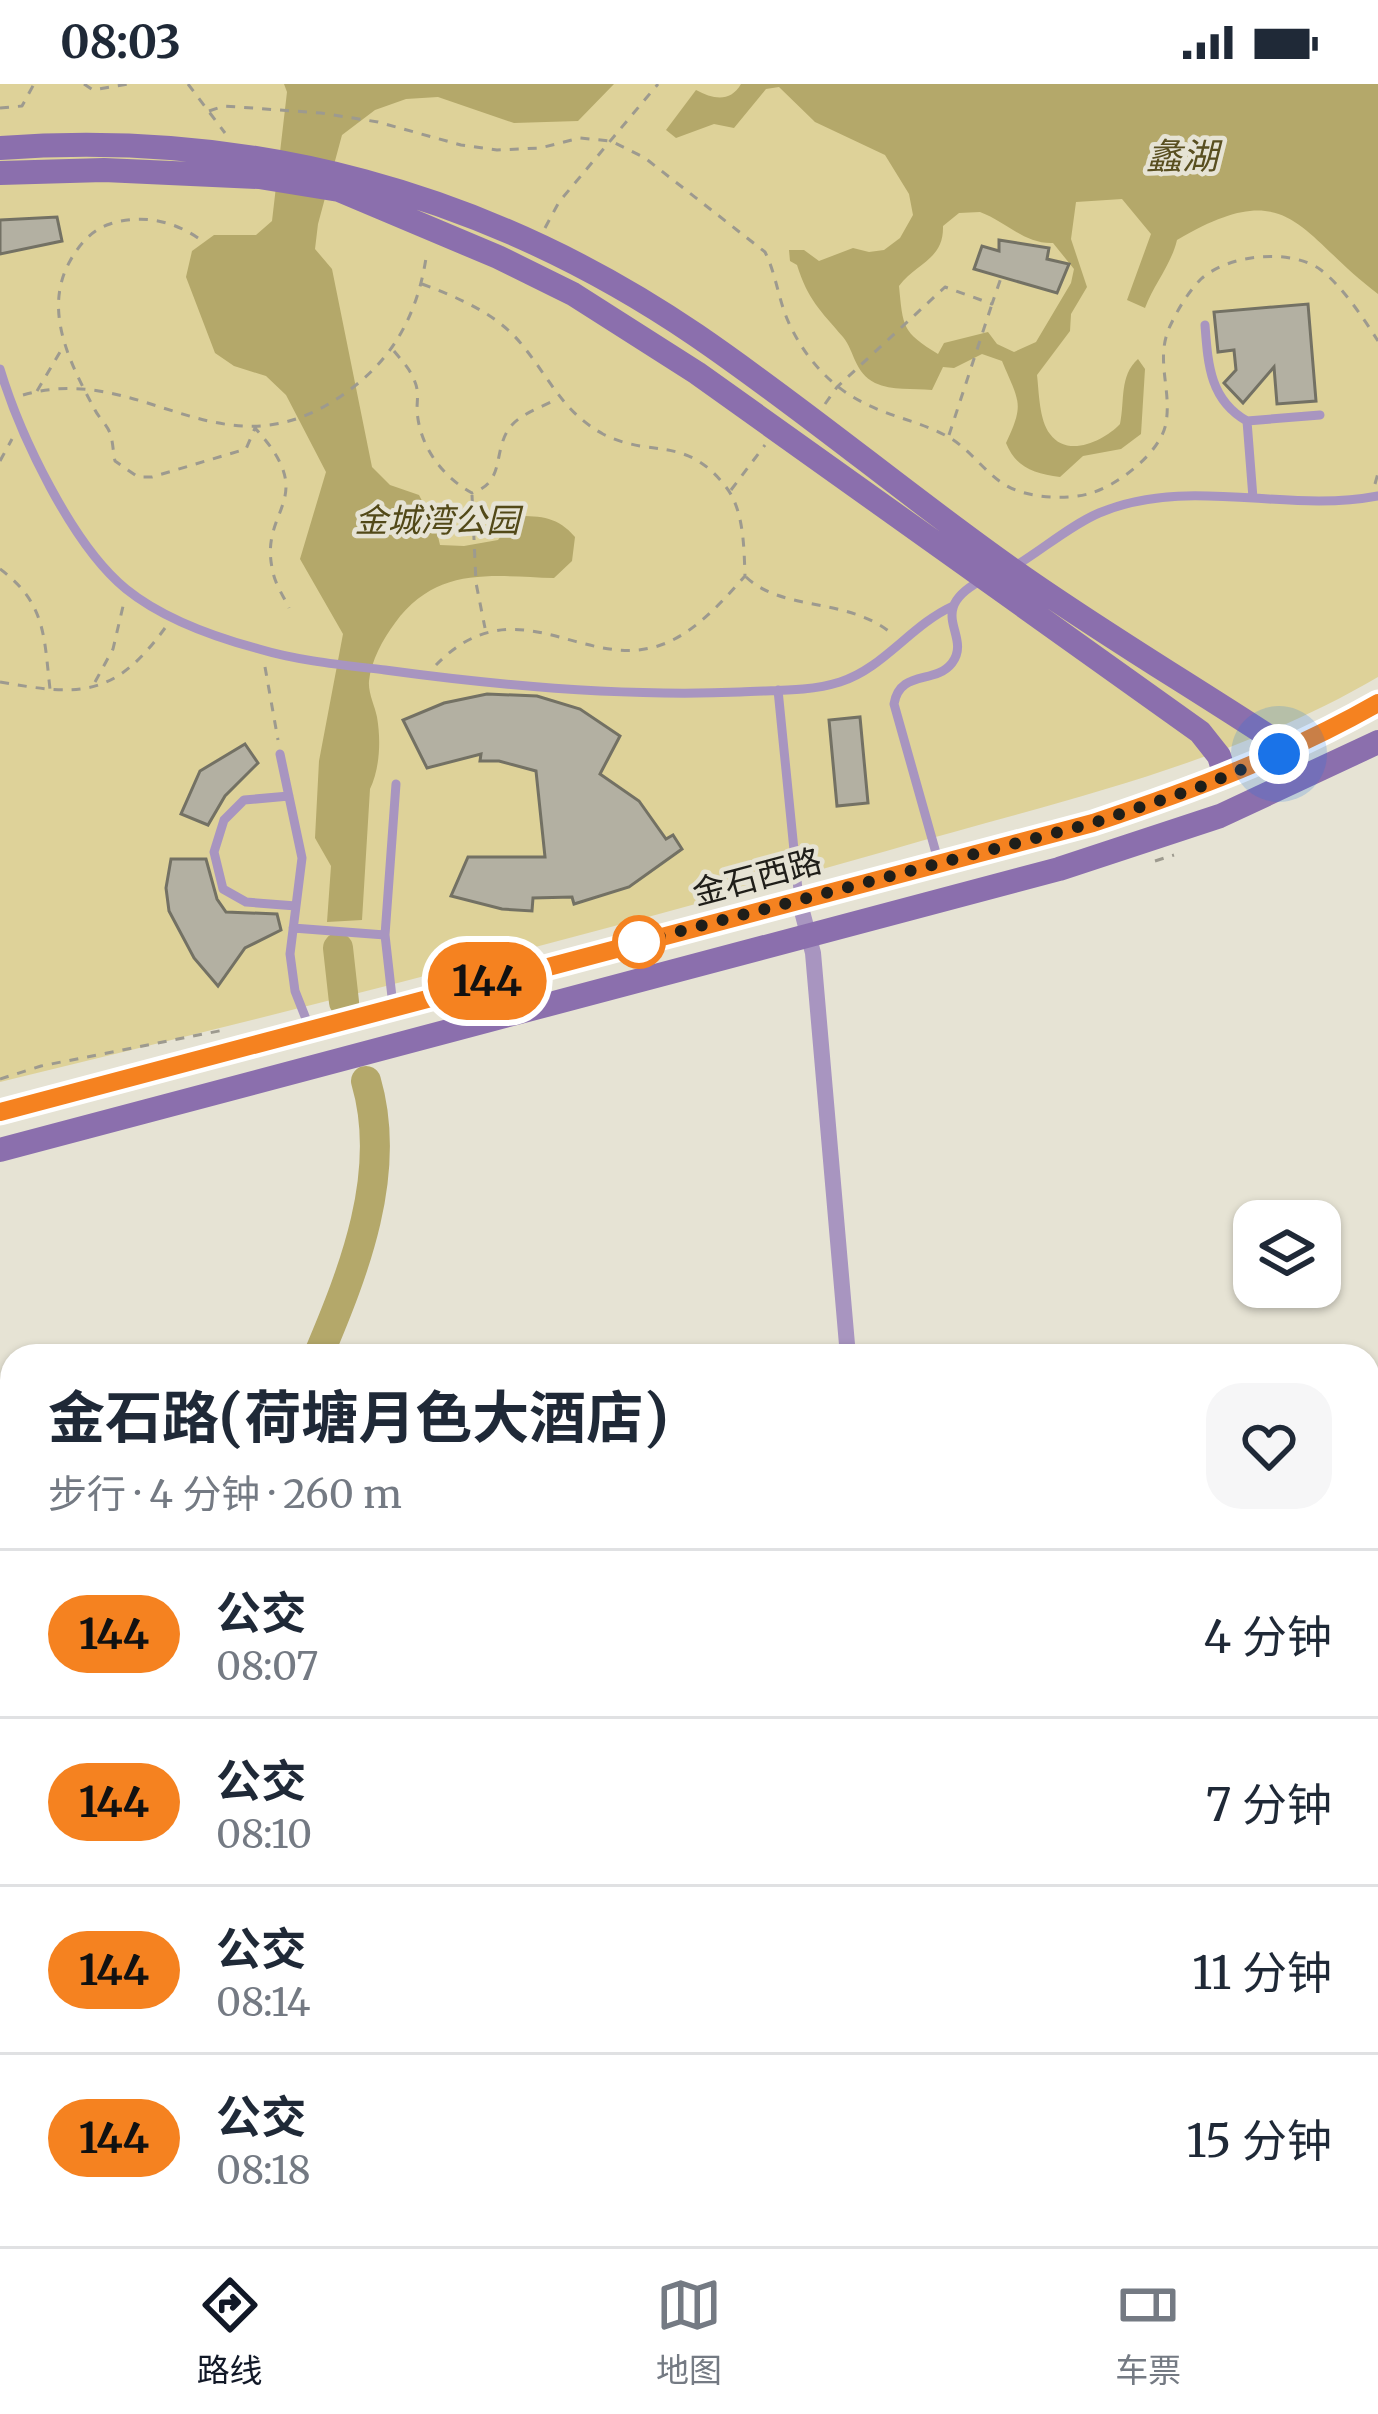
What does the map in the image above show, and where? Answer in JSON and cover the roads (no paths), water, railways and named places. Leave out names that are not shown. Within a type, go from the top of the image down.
[{"type":"main road","points":[[0,148],[139,143],[226,152],[263,168]]},
{"type":"main road","points":[[0,173],[263,168],[452,209],[536,245],[615,285],[696,336],[1011,569],[1268,736],[1279,754]]},
{"type":"main road","points":[[340,182],[429,231],[498,257],[574,294],[639,334],[1200,731],[1219,757],[1225,776]]},
{"type":"main road","name":"金石西路","points":[[0,1112],[1093,823],[1279,754],[1378,703]]},
{"type":"main road","points":[[0,1150],[1155,839],[1220,816],[1378,742]]},
{"type":"street","points":[[800,900],[813,953],[847,1344]]},
{"type":"lane","points":[[1204,326],[1208,373],[1227,409],[1247,421],[1320,415]]},
{"type":"lane","points":[[0,369],[20,428],[89,548],[125,588],[215,636],[263,651],[429,676],[665,695],[802,690],[843,681],[868,668],[929,616],[953,606]]},
{"type":"lane","points":[[1247,421],[1253,498]]},
{"type":"lane","points":[[940,863],[894,704],[896,692],[907,681],[946,669],[956,659],[953,606],[964,590],[1011,569],[1097,514],[1135,502],[1174,494],[1378,496]]},
{"type":"lane","points":[[778,690],[800,900]]},
{"type":"lane","points":[[280,754],[302,858],[290,954],[295,991],[310,1029]]},
{"type":"lane","points":[[393,1006],[385,935],[396,784]]},
{"type":"lane","points":[[289,796],[244,800],[224,820],[214,852],[223,889],[247,902],[296,906]]},
{"type":"lane","points":[[293,928],[385,935]]},
{"type":"water","points":[[284,84],[614,84],[578,121],[514,123],[438,97],[406,99],[375,110],[342,135],[315,249],[332,269],[372,467],[390,485],[419,495],[440,545],[498,540],[516,516],[549,519],[575,537],[572,561],[554,578],[487,576],[447,583],[411,605],[382,643],[369,681],[379,744],[370,789],[362,920],[327,922],[331,866],[315,838],[319,761],[343,634],[300,559],[326,472],[286,395],[266,376],[234,366],[215,353],[186,277],[192,251],[214,235],[256,235],[272,221],[287,92]]},
{"type":"water","name":"蠡湖","points":[[741,84],[1378,84],[1378,294],[1290,219],[1269,212],[1245,212],[1177,240],[1145,308],[1127,300],[1151,234],[1122,199],[1076,202],[1071,239],[1087,287],[1071,314],[1070,331],[1037,375],[1044,421],[1050,434],[1066,445],[1105,436],[1120,424],[1125,381],[1138,359],[1145,369],[1141,434],[1121,449],[1083,456],[1060,477],[1034,471],[1015,458],[1006,443],[1017,402],[1002,361],[982,354],[954,368],[943,367],[932,390],[875,383],[859,368],[847,343],[810,296],[797,265],[790,261],[789,250],[804,250],[819,261],[853,248],[884,250],[900,238],[913,215],[909,194],[885,155],[815,122],[779,87],[766,89],[734,128],[714,124],[676,138],[666,130],[696,90],[721,98]],"holes":[[[959,213],[990,216],[1024,236],[1053,243],[1074,269],[1071,283],[1036,342],[1014,352],[997,344],[988,332],[944,343],[938,354],[906,327],[899,286],[934,254],[943,226]]]},
{"type":"waterway","points":[[338,948],[344,1002]]},
{"type":"waterway","points":[[323,1344],[356,1256],[372,1186],[375,1151],[366,1081]]},
{"type":"park label","name":"金城湾公园","points":[[437,520]]}]
